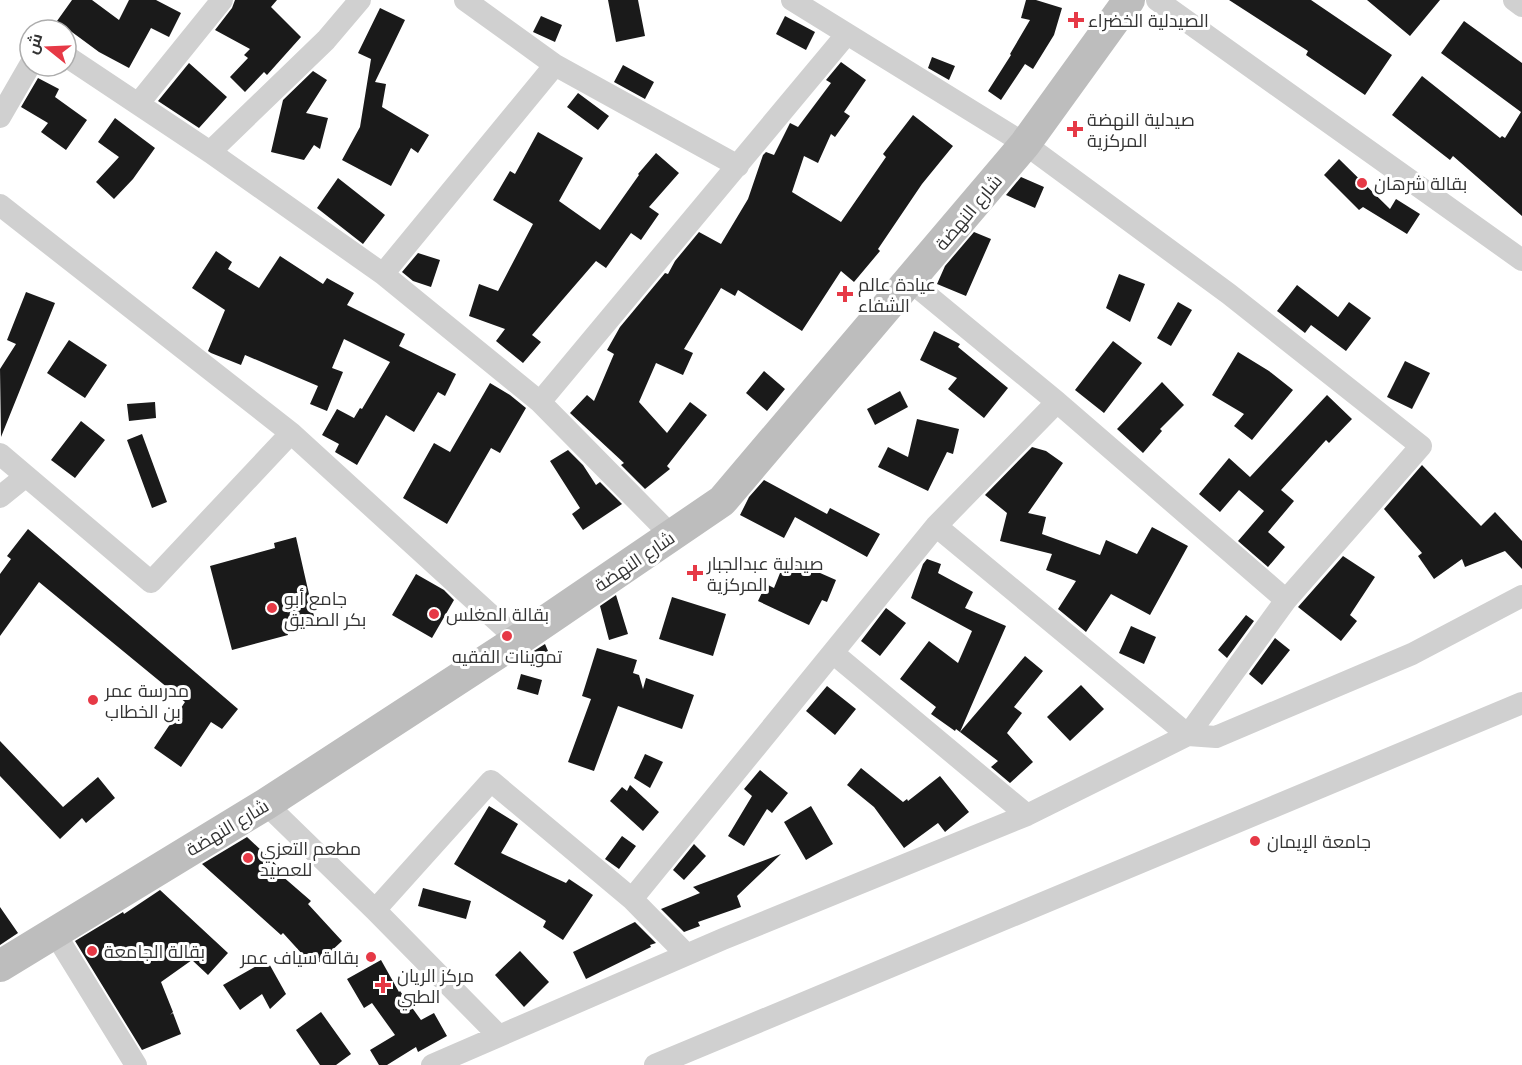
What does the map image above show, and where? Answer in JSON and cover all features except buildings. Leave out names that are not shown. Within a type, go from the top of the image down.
[{"type":"street","points":[[138,104],[222,0]]},
{"type":"street","points":[[210,152],[326,40],[360,0]]},
{"type":"street","points":[[465,0],[555,65],[738,166]]},
{"type":"street","points":[[432,1065],[686,954],[1027,815],[1188,735],[1286,600],[1421,446],[1229,294],[1025,144],[792,0]]},
{"type":"street","name":"شارع النهضة","points":[[0,966],[266,804],[518,640],[722,501],[1025,144],[1129,0]]},
{"type":"street","points":[[1157,0],[1522,260]]},
{"type":"street","points":[[1514,0],[1522,6]]},
{"type":"street","points":[[540,402],[846,35]]},
{"type":"street","points":[[78,64],[210,152],[382,274],[540,402],[671,535]]},
{"type":"street","points":[[382,274],[555,65]]},
{"type":"street","points":[[0,117],[22,78]]},
{"type":"street","points":[[0,205],[291,433],[518,640]]},
{"type":"street","points":[[910,281],[1058,402],[1286,600]]},
{"type":"street","points":[[632,899],[936,526],[1058,402]]},
{"type":"street","points":[[0,454],[151,582],[291,433]]},
{"type":"street","points":[[0,497],[26,476]]},
{"type":"street","points":[[936,526],[1188,735],[1216,737],[1412,654],[1522,597]]},
{"type":"street","points":[[833,653],[1027,815]]},
{"type":"street","points":[[655,1065],[1522,703]]},
{"type":"street","points":[[375,910],[491,781],[632,899],[686,954]]},
{"type":"street","points":[[266,804],[499,1036]]},
{"type":"street","points":[[54,932],[136,1065]]},
{"type":"place","name":"الصيدلية الخضراء","points":[[1076,20]]},
{"type":"place","name":"صيدلية النهضة المركزية","points":[[1075,129]]},
{"type":"place","name":"بقالة شرهان","points":[[1362,183]]},
{"type":"place","name":"عيادة عالم الشفاء","points":[[845,294]]},
{"type":"place","name":"صيدلية عبدالجبار المركزية","points":[[695,573]]},
{"type":"place","name":"جامع أبو بكر الصديق","points":[[272,608]]},
{"type":"place","name":"بقالة المغلس","points":[[434,614]]},
{"type":"place","name":"تموينات الفقيه","points":[[507,636]]},
{"type":"place","name":"مدرسة عمر بن الخطاب","points":[[93,700]]},
{"type":"place","name":"جامعة الإيمان","points":[[1255,841]]},
{"type":"place","name":"مطعم التعزي للعصيد","points":[[248,858]]},
{"type":"place","name":"بقالة الجامعة","points":[[92,951]]},
{"type":"place","name":"بقالة سياف عمر","points":[[371,957]]},
{"type":"place","name":"مركز الريان الطبي","points":[[383,985]]}]
